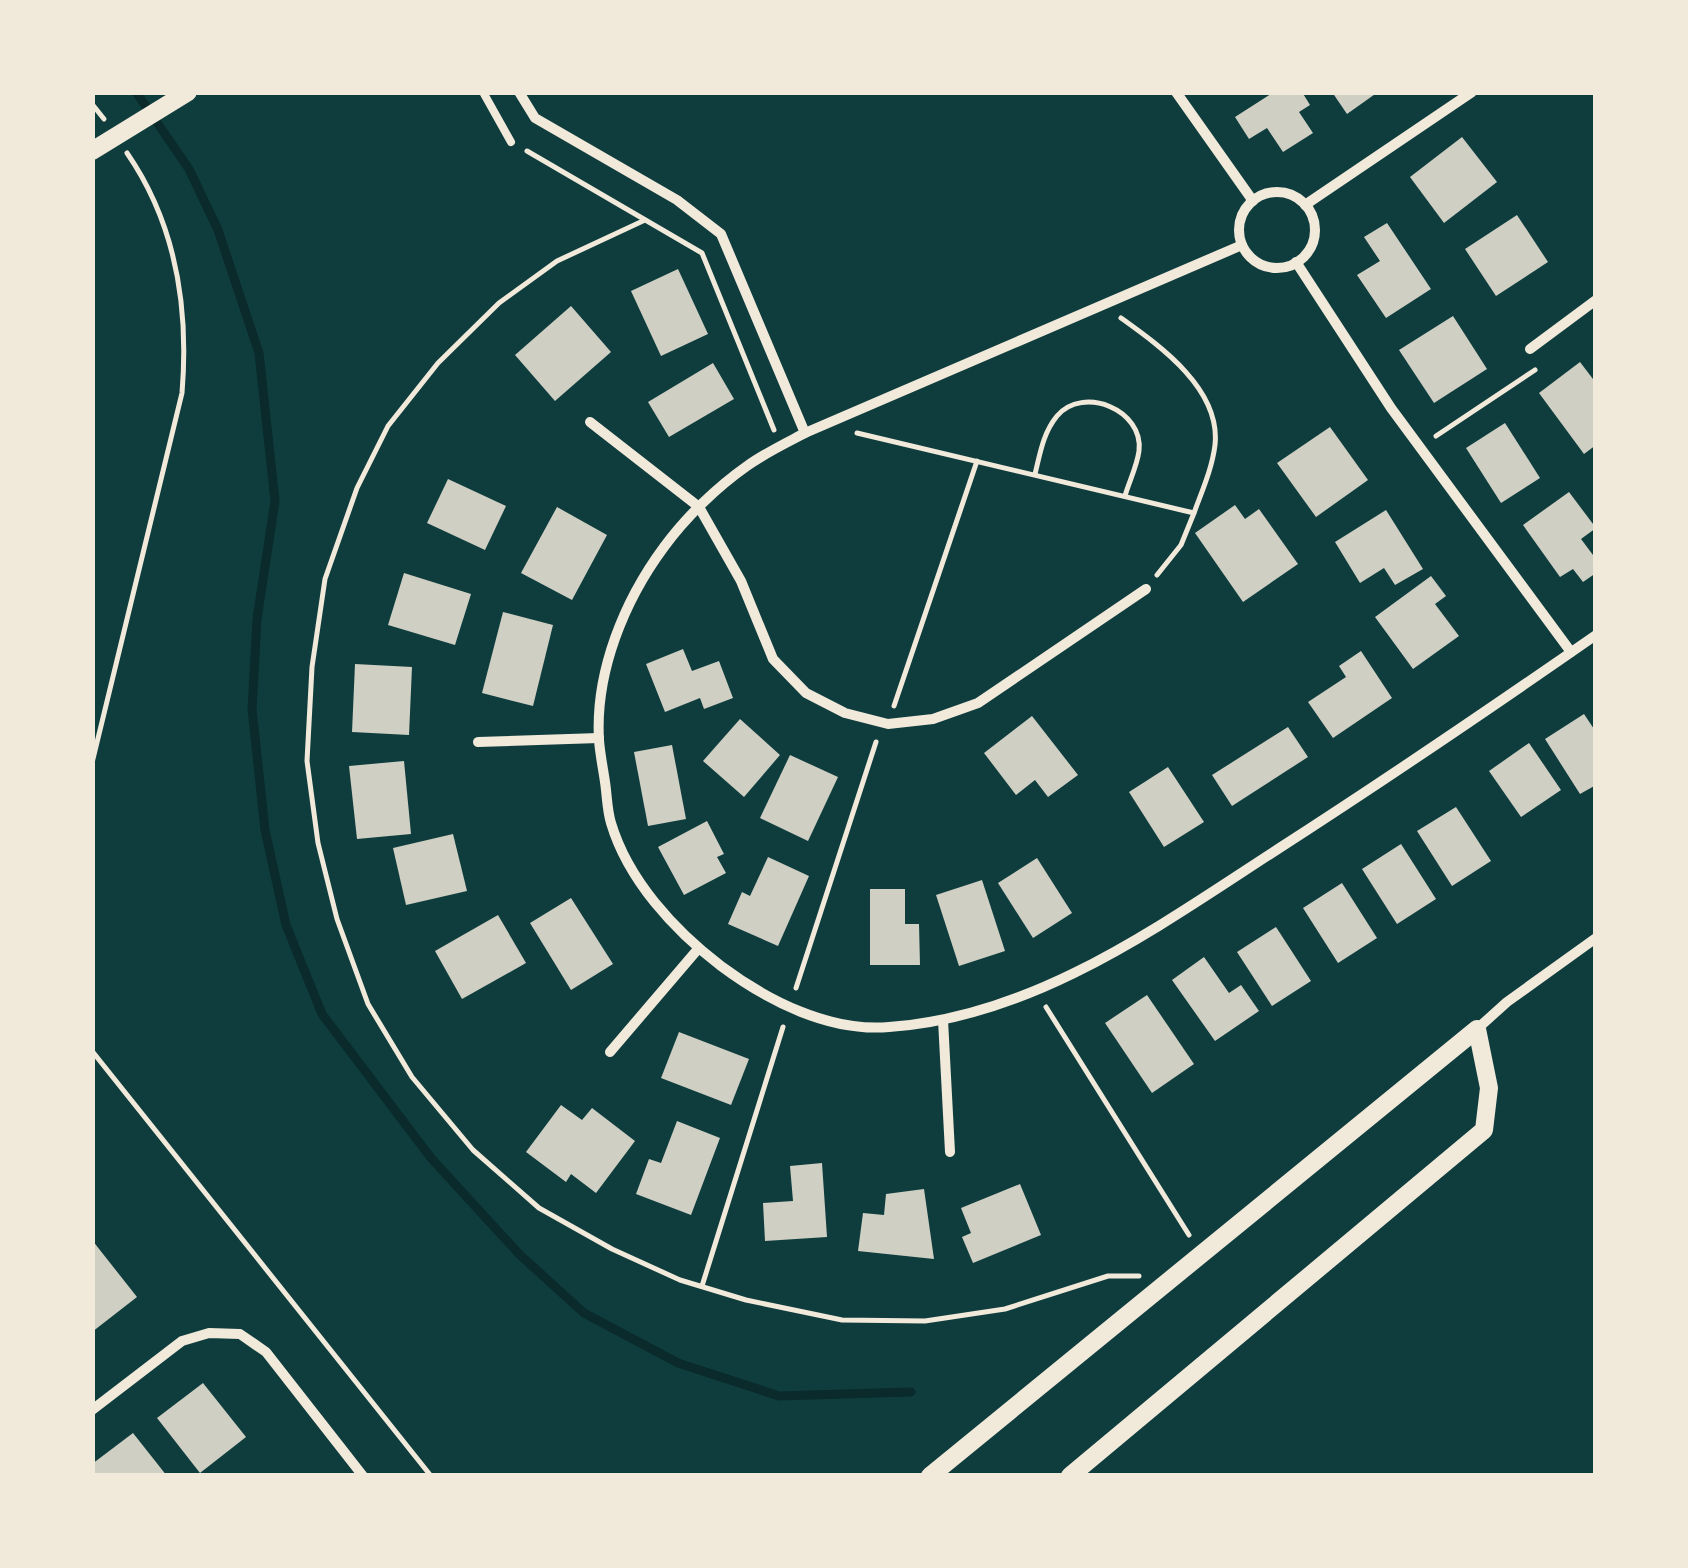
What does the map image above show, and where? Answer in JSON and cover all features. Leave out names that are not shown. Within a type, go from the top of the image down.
[{"type":"street","points":[[92,151],[188,92]]},
{"type":"street","points":[[519,92],[534,118],[678,200],[721,234],[805,433]]},
{"type":"street","points":[[1176,92],[1253,201]]},
{"type":"street","points":[[1306,205],[1472,92]]},
{"type":"street","points":[[1277,192],[1292,195],[1306,205],[1315,225],[1314,238],[1303,257],[1284,267],[1260,264],[1250,256],[1242,245],[1239,228],[1248,204],[1264,194],[1277,192]]},
{"type":"street","points":[[1242,245],[805,433],[746,466],[699,507],[664,546],[639,585],[618,630],[603,681],[599,738],[610,822],[632,870],[665,915],[698,949],[748,986],[791,1008],[836,1023],[885,1028],[980,1012],[1036,991],[1196,902],[1377,785],[1596,635]]},
{"type":"street","points":[[1296,262],[1392,408],[1571,652]]},
{"type":"street","points":[[1530,350],[1596,300]]},
{"type":"street","points":[[590,422],[699,507],[741,582],[773,658],[806,693],[846,713],[888,724],[932,719],[978,703],[1146,589]]},
{"type":"street","points":[[478,742],[599,738]]},
{"type":"street","points":[[930,1476],[1508,1002],[1596,938]]},
{"type":"street","points":[[610,1052],[698,949]]},
{"type":"street","points":[[943,1020],[950,1152]]},
{"type":"street","points":[[1070,1476],[1484,1130],[1489,1088],[1477,1030]]},
{"type":"street","points":[[92,1410],[182,1341],[209,1333],[240,1334],[266,1352],[363,1476]]},
{"type":"lane","points":[[483,92],[511,142]]},
{"type":"path","points":[[92,104],[113,133]]},
{"type":"path","points":[[511,142],[702,253],[781,446]]},
{"type":"path","points":[[92,762],[182,393],[185,354],[177,266],[158,206],[122,147]]},
{"type":"path","points":[[646,220],[557,262],[499,303],[438,363],[388,426],[356,488],[324,579],[312,667],[308,760],[318,843],[336,919],[368,1004],[412,1077],[472,1150],[539,1208],[612,1249],[680,1280],[746,1300],[842,1320],[925,1321],[1005,1309],[1108,1276],[1146,1276],[1166,1284]]},
{"type":"path","points":[[1102,305],[1163,348],[1189,374],[1212,414],[1215,441],[1194,513],[1181,545],[1146,589]]},
{"type":"path","points":[[1420,447],[1537,368],[1530,350]]},
{"type":"path","points":[[1035,474],[1045,434],[1058,413],[1076,402],[1102,404],[1121,412],[1136,427],[1139,450],[1125,496]]},
{"type":"path","points":[[823,426],[1194,513]]},
{"type":"path","points":[[888,724],[978,460]]},
{"type":"path","points":[[1036,991],[1201,1255]]},
{"type":"path","points":[[92,1051],[431,1476]]},
{"type":"building","points":[[1274,92],[1302,92],[1310,105],[1299,112],[1313,133],[1283,152],[1267,128],[1249,139],[1235,117]]},
{"type":"building","points":[[1332,92],[1378,92],[1347,114]]},
{"type":"building","points":[[1462,137],[1497,182],[1444,223],[1410,177]]},
{"type":"building","points":[[1517,215],[1548,262],[1496,296],[1465,249]]},
{"type":"building","points":[[1387,223],[1431,289],[1386,318],[1357,275],[1380,261],[1364,237]]},
{"type":"building","points":[[678,269],[708,334],[661,356],[631,291]]},
{"type":"building","points":[[571,306],[611,352],[555,401],[515,355]]},
{"type":"building","points":[[1453,316],[1487,369],[1434,403],[1399,350]]},
{"type":"building","points":[[1580,362],[1596,383],[1596,445],[1584,454],[1539,393]]},
{"type":"building","points":[[713,363],[734,399],[669,437],[648,402]]},
{"type":"building","points":[[1505,423],[1540,478],[1501,503],[1466,448]]},
{"type":"building","points":[[1330,427],[1368,480],[1316,517],[1277,463]]},
{"type":"building","points":[[448,479],[506,506],[485,550],[427,523]]},
{"type":"building","points":[[1569,492],[1596,528],[1581,539],[1596,559],[1596,573],[1583,582],[1573,569],[1560,577],[1523,525]]},
{"type":"building","points":[[1235,505],[1245,519],[1259,509],[1298,564],[1243,602],[1195,533]]},
{"type":"building","points":[[557,507],[607,535],[572,600],[521,573]]},
{"type":"building","points":[[1386,510],[1423,569],[1395,585],[1384,568],[1360,583],[1335,542]]},
{"type":"building","points":[[404,573],[471,594],[455,645],[388,625]]},
{"type":"building","points":[[1431,576],[1446,596],[1435,604],[1459,636],[1413,669],[1375,617]]},
{"type":"building","points":[[503,612],[553,625],[533,706],[482,693]]},
{"type":"building","points":[[683,649],[692,671],[719,661],[733,698],[704,709],[700,698],[665,712],[646,664]]},
{"type":"building","points":[[1361,651],[1392,698],[1333,738],[1308,702],[1346,677],[1339,666]]},
{"type":"building","points":[[355,664],[412,667],[409,735],[352,732]]},
{"type":"building","points":[[1584,714],[1596,732],[1596,785],[1580,794],[1545,739]]},
{"type":"building","points":[[1032,716],[1078,775],[1048,797],[1035,780],[1016,795],[984,753]]},
{"type":"building","points":[[740,719],[780,755],[744,797],[703,761]]},
{"type":"building","points":[[1288,727],[1308,757],[1232,806],[1212,775]]},
{"type":"building","points":[[1529,743],[1561,790],[1521,817],[1489,771]]},
{"type":"building","points":[[672,745],[686,819],[648,826],[634,752]]},
{"type":"building","points":[[790,755],[838,777],[808,841],[760,818]]},
{"type":"building","points":[[404,761],[411,834],[357,839],[349,766]]},
{"type":"building","points":[[1168,767],[1204,822],[1164,847],[1129,792]]},
{"type":"building","points":[[1456,807],[1491,861],[1452,886],[1417,831]]},
{"type":"building","points":[[707,821],[724,854],[717,857],[726,873],[684,895],[658,847]]},
{"type":"building","points":[[453,834],[467,891],[406,905],[393,848]]},
{"type":"building","points":[[1401,844],[1436,899],[1397,924],[1362,869]]},
{"type":"building","points":[[768,857],[809,876],[778,946],[728,924],[742,892],[750,896]]},
{"type":"building","points":[[1037,858],[1072,913],[1033,938],[998,883]]},
{"type":"building","points":[[982,880],[1005,951],[959,966],[936,895]]},
{"type":"building","points":[[1342,883],[1377,938],[1338,963],[1303,908]]},
{"type":"building","points":[[870,889],[905,889],[905,924],[919,924],[920,965],[870,965]]},
{"type":"building","points":[[571,898],[613,964],[571,990],[530,923]]},
{"type":"building","points":[[498,915],[526,963],[462,999],[435,951]]},
{"type":"building","points":[[1276,927],[1311,981],[1272,1006],[1237,952]]},
{"type":"building","points":[[1204,957],[1229,993],[1241,985],[1259,1011],[1215,1041],[1172,980]]},
{"type":"building","points":[[1147,995],[1194,1064],[1152,1093],[1105,1023]]},
{"type":"building","points":[[679,1032],[749,1059],[731,1105],[661,1078]]},
{"type":"building","points":[[561,1105],[582,1120],[592,1108],[635,1141],[596,1193],[571,1174],[566,1182],[526,1152]]},
{"type":"building","points":[[677,1121],[720,1138],[691,1215],[636,1194],[649,1159],[661,1163]]},
{"type":"building","points":[[822,1163],[827,1237],[765,1241],[763,1203],[793,1201],[790,1166]]},
{"type":"building","points":[[1020,1184],[1041,1235],[973,1263],[962,1237],[971,1233],[961,1208]]},
{"type":"building","points":[[924,1189],[934,1259],[858,1251],[863,1213],[884,1215],[886,1194]]},
{"type":"building","points":[[92,1240],[137,1297],[92,1332]]},
{"type":"building","points":[[203,1383],[246,1437],[200,1473],[157,1418]]},
{"type":"building","points":[[133,1433],[167,1476],[92,1476],[92,1464]]},
{"type":"waterway","points":[[136,92],[189,169],[218,230],[259,353],[275,501],[257,619],[252,709],[265,830],[286,925],[322,1014],[431,1158],[520,1255],[584,1313],[678,1363],[779,1396],[911,1392]]}]
